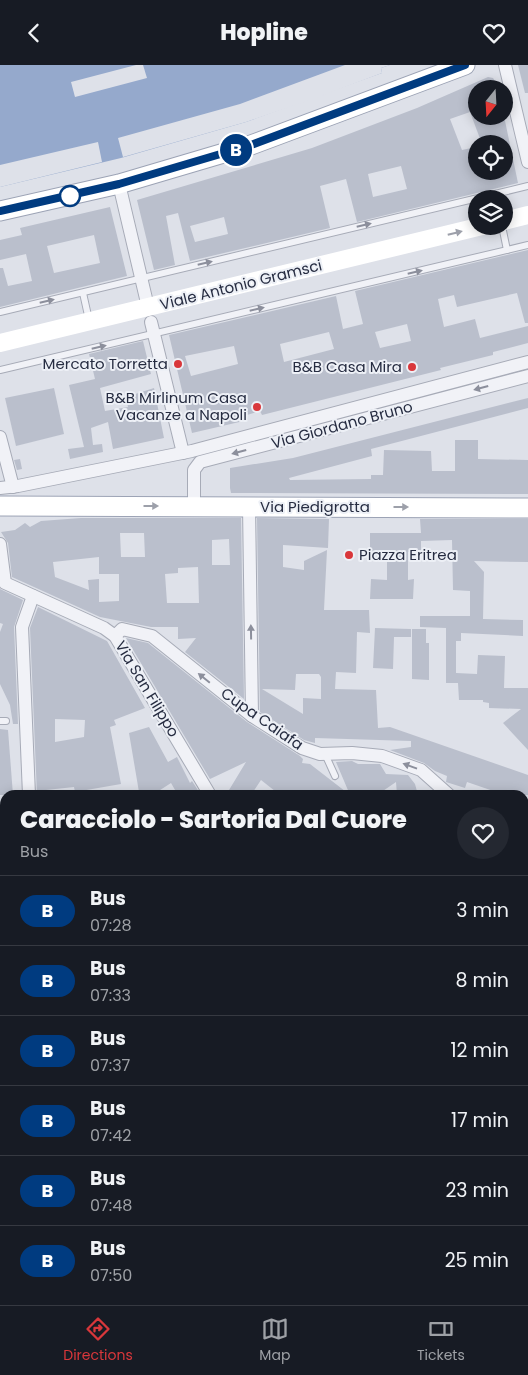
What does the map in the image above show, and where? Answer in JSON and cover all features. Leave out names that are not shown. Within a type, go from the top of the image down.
[{"type":"main road","points":[[0,211],[119,184],[251,145],[465,65]]},
{"type":"main road","name":"Via Piedigrotta","points":[[4,494],[103,505],[528,508]]},
{"type":"street","points":[[505,65],[528,162]]},
{"type":"street","points":[[119,184],[183,453]]},
{"type":"street","points":[[513,219],[528,215]]},
{"type":"street","name":"Viale Antonio Gramsci","points":[[0,343],[89,321],[151,321],[468,230]]},
{"type":"street","points":[[0,437],[4,494],[183,453],[528,362]]},
{"type":"street","name":"Via Giordano Bruno","points":[[194,506],[194,471],[200,462],[528,376]]},
{"type":"street","points":[[249,506],[252,716]]},
{"type":"street","name":"Via San Filippo","points":[[0,544],[5,583],[32,597],[104,628],[115,635],[207,790]]},
{"type":"street","points":[[29,790],[22,627],[32,597]]},
{"type":"street","name":"Cupa Caiafa","points":[[115,635],[122,629],[152,636],[252,716],[302,748],[313,753],[352,753],[382,756],[421,770],[443,790]]},
{"type":"lane","points":[[0,312],[528,186]]},
{"type":"lane","points":[[504,235],[507,250]]},
{"type":"lane","points":[[0,371],[151,321],[528,245]]},
{"type":"lane","points":[[82,293],[89,321]]},
{"type":"lane","points":[[325,754],[335,776]]},
{"type":"water","points":[[0,65],[390,65],[381,68],[382,73],[246,122],[121,158],[0,187]]},
{"type":"pier","points":[[136,65],[143,65],[147,78],[75,97],[71,82]]},
{"type":"pier","points":[[345,65],[390,65],[381,68],[382,73],[313,99],[246,122],[123,157],[118,138],[240,104]]},
{"type":"pier","points":[[98,142],[102,162],[0,187],[0,165]]},
{"type":"building","points":[[518,65],[528,65],[528,93],[525,93]]},
{"type":"building","points":[[488,77],[494,80],[481,80]]},
{"type":"building","points":[[468,86],[468,113],[450,119],[462,150],[468,149],[468,180],[513,180],[513,159],[518,183],[489,190],[468,190],[468,195],[357,222],[346,179],[320,186],[330,228],[190,261],[178,213],[166,216],[175,265],[154,270],[137,200],[312,148],[417,108]],"holes":[[[401,166],[407,189],[373,197],[368,174]],[[224,217],[228,234],[195,242],[190,226]]]},
{"type":"building","points":[[475,125],[506,125],[508,135],[479,135]]},
{"type":"building","points":[[110,207],[127,276],[0,307],[0,268],[3,268],[8,286],[32,281],[26,254],[0,260],[0,240],[22,235],[20,228]],"holes":[[[94,235],[100,263],[54,273],[47,246]]]},
{"type":"building","points":[[528,250],[528,323],[525,323],[517,293],[457,307],[454,295],[438,299],[444,327],[475,319],[480,338],[528,326],[528,343],[493,352],[493,355],[440,368],[441,370],[262,415],[260,411],[247,415],[248,420],[192,433],[169,335],[336,296],[343,329],[363,324],[355,291]],"holes":[[[407,324],[411,341],[380,348],[375,332]],[[329,332],[334,349],[284,362],[280,344]],[[234,346],[238,364],[191,376],[185,356]]]},
{"type":"building","points":[[143,341],[151,374],[100,388],[105,411],[128,407],[126,397],[154,388],[164,438],[113,449],[108,422],[91,428],[93,445],[102,444],[103,452],[70,459],[68,449],[84,447],[69,385],[95,379],[89,354]]},
{"type":"building","points":[[54,388],[64,434],[16,446],[5,398]]},
{"type":"building","points":[[528,398],[528,408],[371,449],[372,456],[289,478],[290,480],[371,479],[371,475],[383,475],[384,450],[431,451],[432,471],[455,471],[455,440],[478,440],[478,459],[528,460],[528,494],[231,493],[230,468],[293,458]]},
{"type":"building","points":[[20,459],[22,469],[17,470],[14,460]]},
{"type":"building","points":[[81,518],[241,518],[244,699],[185,652],[196,638],[178,639],[178,627],[151,627],[100,617],[12,577],[8,543],[1,532],[15,530],[25,523],[30,527],[41,521]],"holes":[[[120,533],[144,533],[145,557],[121,557]],[[229,539],[230,565],[212,565],[212,540]],[[99,557],[99,574],[119,574],[119,601],[99,602],[99,579],[88,580],[89,590],[55,577],[53,562]],[[198,567],[199,603],[167,603],[165,574],[178,573],[178,568]]]},
{"type":"building","points":[[257,518],[329,519],[328,548],[283,545],[283,567],[304,570],[304,561],[327,550],[324,610],[369,610],[370,633],[357,632],[356,673],[336,672],[335,689],[376,690],[378,728],[390,727],[528,775],[528,790],[490,790],[467,782],[465,788],[446,782],[447,776],[435,771],[424,763],[390,750],[411,747],[411,741],[315,738],[315,743],[304,740],[260,712]],"holes":[[[296,674],[319,674],[321,677],[321,699],[303,698],[303,714],[262,689],[295,690]]]},
{"type":"building","points":[[420,519],[528,519],[528,562],[474,561],[484,572],[483,619],[523,620],[523,636],[461,633],[461,641],[456,641],[456,673],[477,674],[478,655],[505,656],[504,688],[528,688],[528,750],[503,723],[521,709],[489,708],[489,703],[483,702],[483,700],[459,700],[458,683],[446,683],[446,628],[420,627],[420,616],[470,616],[470,591],[453,590],[452,540],[421,541],[421,552],[408,552],[408,580],[414,579],[413,599],[370,599],[371,579],[387,580],[387,553],[370,553],[370,533],[421,533]]},
{"type":"building","points":[[0,589],[23,600],[14,627],[18,724],[13,724],[10,705],[0,684],[0,632],[3,624],[0,623]]},
{"type":"building","points":[[38,607],[107,641],[145,708],[114,720],[116,725],[110,727],[121,784],[86,790],[75,790],[74,787],[37,790],[30,628]],"holes":[[[55,719],[85,720],[84,737],[55,742]]]},
{"type":"building","points":[[375,628],[411,629],[411,637],[394,637],[393,669],[373,668]]},
{"type":"building","points":[[412,629],[426,629],[426,643],[429,643],[429,680],[412,679]]},
{"type":"building","points":[[126,638],[148,643],[247,722],[300,756],[303,759],[302,763],[310,764],[344,790],[274,790],[261,780],[254,790],[229,790],[246,762],[210,779]]},
{"type":"building","points":[[149,727],[168,762],[177,757],[190,783],[192,781],[198,790],[175,790],[171,783],[160,790],[139,790],[129,733]]},
{"type":"building","points":[[0,729],[8,730],[13,790],[0,790]]},
{"type":"building","points":[[352,761],[358,764],[380,764],[386,774],[408,775],[415,784],[417,790],[397,790],[396,782],[384,790],[348,790],[336,762]]},
{"type":"bus line","name":"B","points":[[0,211],[119,184],[251,145],[352,109],[465,65]]},
{"type":"place","name":"Mercato Torretta","points":[[178,364]]},
{"type":"place","name":"B&B Casa Mira","points":[[412,367]]},
{"type":"place","name":"B&B Mirlinum Casa Vacanze a Napoli","points":[[257,407]]},
{"type":"place","name":"Piazza Eritrea","points":[[349,555]]}]
